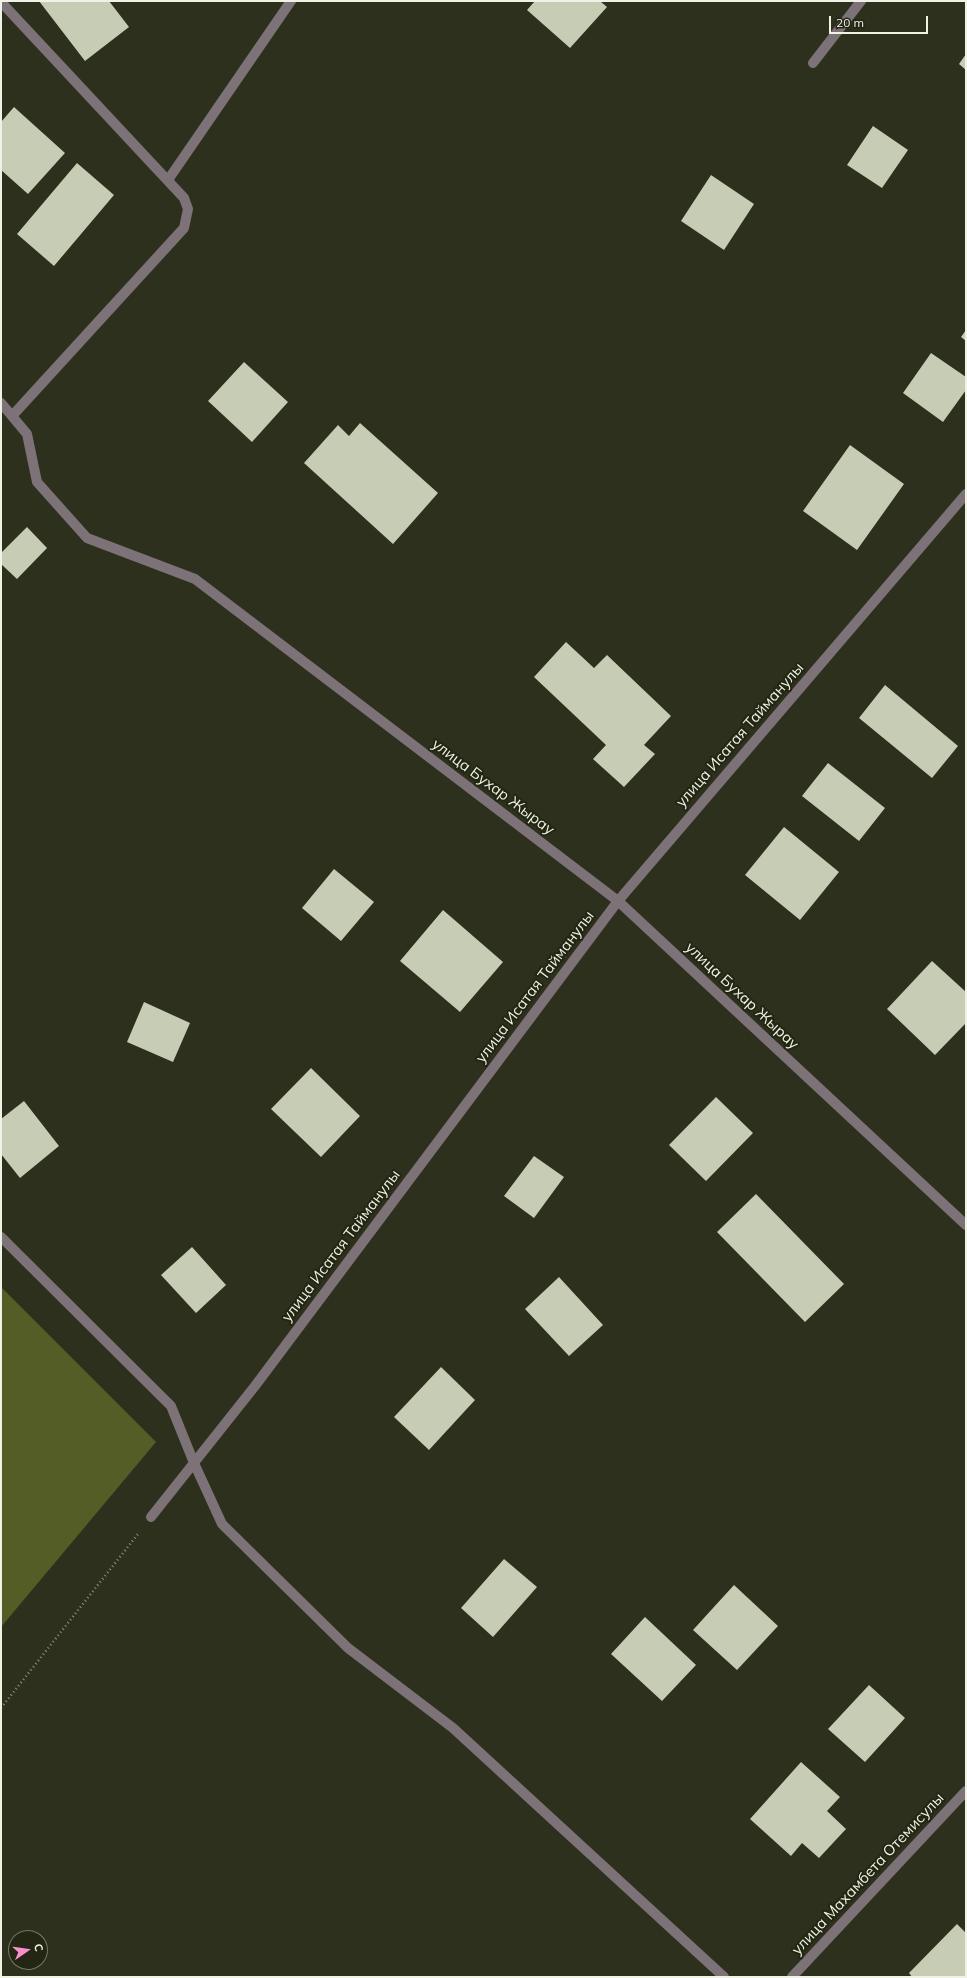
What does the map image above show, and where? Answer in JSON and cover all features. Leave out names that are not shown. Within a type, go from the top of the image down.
[{"type":"street","points":[[168,180],[291,1]]},
{"type":"street","points":[[813,63],[861,1]]},
{"type":"street","points":[[1,2],[168,180],[184,198],[188,210],[184,228],[12,416]]},
{"type":"street","name":"улица Бухар Жырау","points":[[1,403],[27,434],[37,482],[87,538],[195,579],[618,900],[966,1225]]},
{"type":"street","name":"улица Исатая Тайманулы","points":[[151,1517],[255,1386],[618,900],[964,499]]},
{"type":"street","points":[[1,1237],[171,1406],[194,1463],[222,1524],[348,1648],[453,1728],[724,1977]]},
{"type":"street","name":"улица Махамбета Отемисулы","points":[[792,1977],[966,1790]]},
{"type":"path","points":[[1,1708],[151,1517]]},
{"type":"green space","points":[[1,1287],[156,1442],[1,1627]]},
{"type":"building","points":[[39,1],[109,1],[129,27],[85,61]]},
{"type":"building","points":[[535,1],[600,1],[607,7],[570,48],[527,10]]},
{"type":"building","points":[[966,54],[966,70],[959,64]]},
{"type":"building","points":[[14,107],[65,153],[28,194],[1,170],[1,122]]},
{"type":"building","points":[[873,126],[908,150],[882,188],[847,165]]},
{"type":"building","points":[[77,163],[114,195],[54,266],[17,234]]},
{"type":"building","points":[[711,175],[754,204],[724,250],[681,221]]},
{"type":"building","points":[[966,330],[966,341],[961,337]]},
{"type":"building","points":[[931,353],[966,377],[966,390],[943,422],[903,393]]},
{"type":"building","points":[[244,362],[288,402],[252,442],[208,401]]},
{"type":"building","points":[[360,423],[438,493],[393,544],[304,463],[338,425],[349,436]]},
{"type":"building","points":[[850,445],[904,484],[857,550],[803,511]]},
{"type":"building","points":[[27,527],[47,548],[17,579],[1,564],[1,553]]},
{"type":"building","points":[[566,642],[594,668],[607,655],[671,716],[644,745],[655,754],[624,787],[593,759],[606,745],[534,677]]},
{"type":"building","points":[[885,685],[958,746],[932,778],[859,718]]},
{"type":"building","points":[[828,763],[885,808],[859,841],[802,796]]},
{"type":"building","points":[[784,827],[839,872],[800,920],[745,875]]},
{"type":"building","points":[[334,869],[374,902],[341,941],[302,908]]},
{"type":"building","points":[[443,910],[503,962],[460,1012],[400,961]]},
{"type":"building","points":[[932,961],[966,992],[966,1023],[935,1055],[887,1009]]},
{"type":"building","points":[[144,1002],[190,1023],[173,1062],[127,1042]]},
{"type":"building","points":[[311,1068],[360,1116],[321,1157],[271,1109]]},
{"type":"building","points":[[716,1097],[753,1133],[706,1181],[669,1145]]},
{"type":"building","points":[[24,1101],[59,1146],[20,1178],[1,1154],[1,1119]]},
{"type":"building","points":[[534,1156],[564,1177],[534,1218],[504,1196]]},
{"type":"building","points":[[756,1194],[844,1284],[805,1322],[717,1232]]},
{"type":"building","points":[[192,1247],[226,1285],[196,1313],[161,1275]]},
{"type":"building","points":[[559,1277],[603,1325],[569,1356],[525,1309]]},
{"type":"building","points":[[441,1367],[475,1400],[429,1450],[394,1417]]},
{"type":"building","points":[[504,1559],[537,1587],[493,1637],[461,1608]]},
{"type":"building","points":[[734,1585],[778,1626],[737,1670],[693,1630]]},
{"type":"building","points":[[645,1617],[696,1665],[662,1701],[611,1654]]},
{"type":"building","points":[[869,1685],[905,1718],[865,1762],[828,1729]]},
{"type":"building","points":[[801,1762],[840,1797],[827,1811],[846,1829],[819,1858],[802,1843],[791,1856],[750,1819]]},
{"type":"building","points":[[957,1924],[966,1933],[966,1977],[912,1977],[909,1973]]}]
